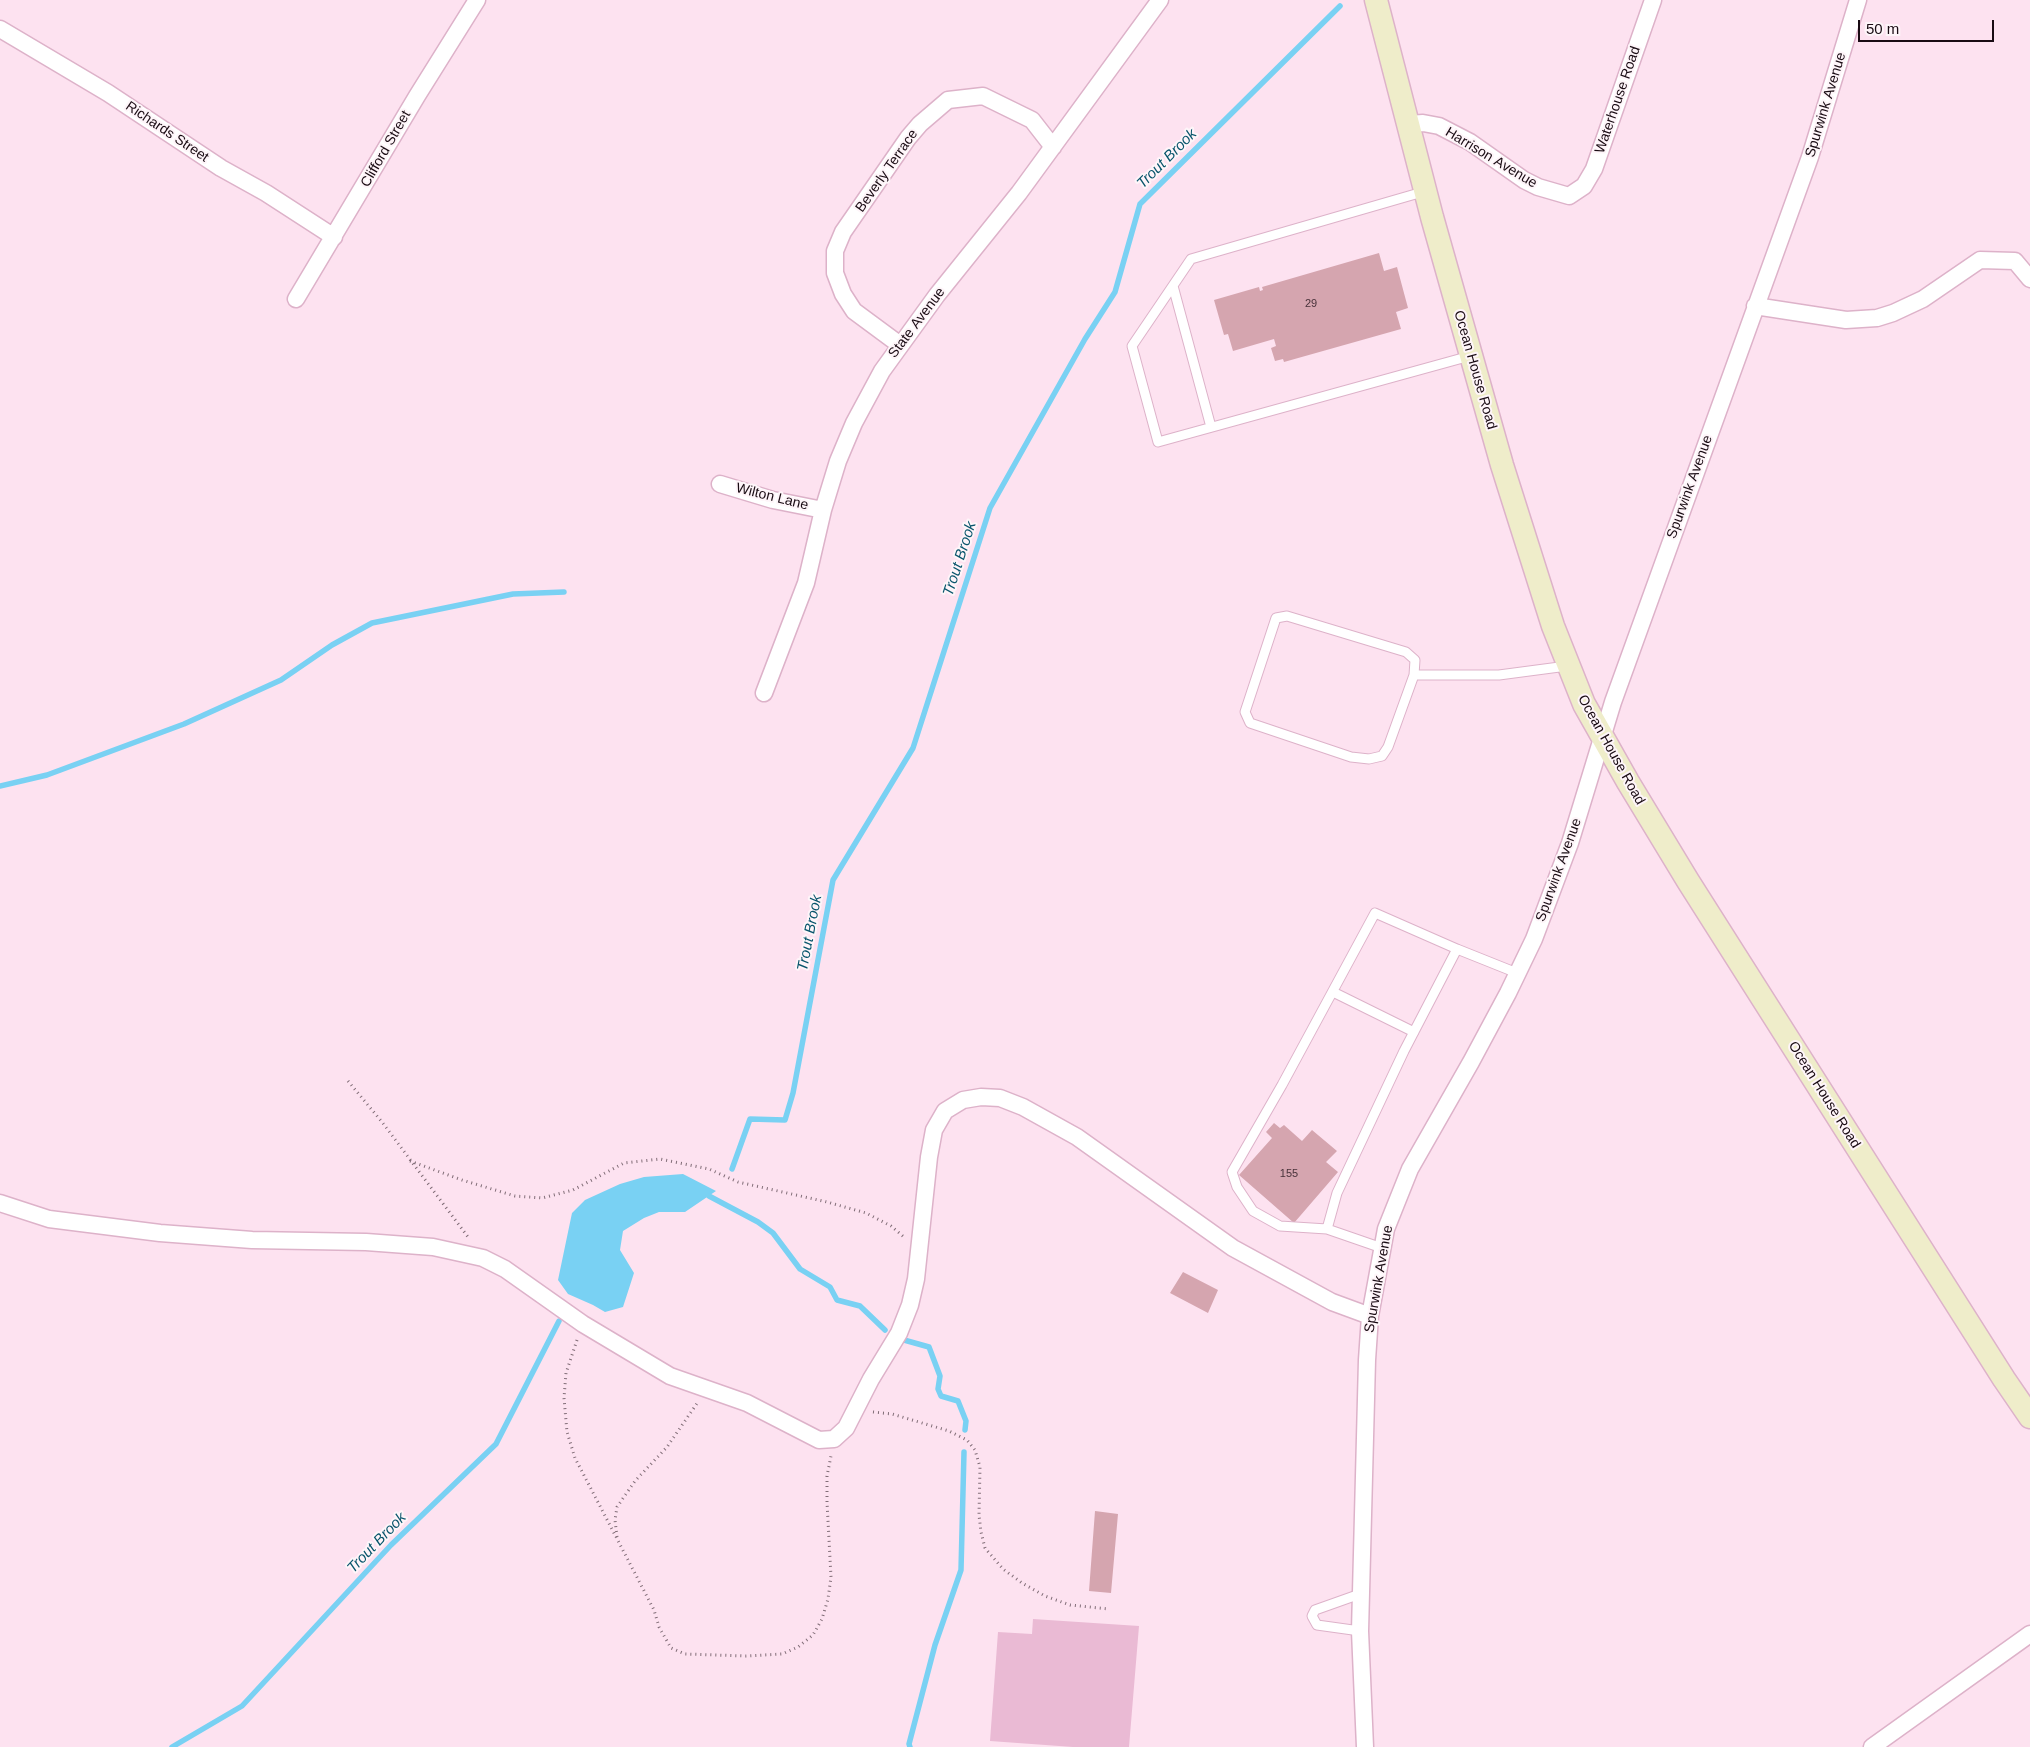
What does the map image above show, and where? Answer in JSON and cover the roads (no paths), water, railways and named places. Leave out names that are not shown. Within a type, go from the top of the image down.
[{"type":"main road","name":"Ocean House Road","points":[[1376,0],[1426,191],[1502,464],[1567,666],[1584,704],[1688,881],[1993,1362],[2030,1417]]},
{"type":"street","name":"Clifford Street","points":[[296,299],[417,96],[477,0]]},
{"type":"street","name":"State Avenue","points":[[764,693],[806,583],[823,510],[838,461],[854,423],[882,371],[900,345],[1019,193],[1160,0]]},
{"type":"street","name":"Waterhouse Road","points":[[1573,193],[1584,186],[1594,169],[1653,0]]},
{"type":"street","name":"Spurwink Avenue","points":[[1365,1747],[1360,1594],[1370,1316],[1390,1215],[1410,1169],[1471,1062],[1534,939],[1570,843],[1602,736],[1810,157],[1858,0]]},
{"type":"street","name":"Richards Street","points":[[0,29],[92,86],[108,93],[221,168],[266,193],[334,236]]},
{"type":"street","name":"Beverly Terrace","points":[[900,345],[854,312],[843,294],[835,273],[835,251],[843,232],[908,138],[920,124],[948,100],[983,96],[1032,120],[1053,147]]},
{"type":"street","name":"Harrison Avenue","points":[[1409,124],[1422,123],[1439,126],[1470,142],[1504,167],[1538,187],[1569,196],[1573,193]]},
{"type":"street","points":[[1755,306],[1846,320],[1877,318],[1923,299],[1980,260],[2015,261],[2030,279]]},
{"type":"street","name":"Wilton Lane","points":[[720,484],[773,500],[823,510]]},
{"type":"street","points":[[0,1203],[49,1219],[160,1233],[252,1240],[366,1242],[433,1247],[483,1258],[505,1268],[583,1324],[670,1376],[747,1403],[818,1440],[834,1439],[846,1428],[871,1379],[899,1333],[910,1305],[916,1279],[929,1156],[934,1130],[945,1111],[963,1100],[981,1097],[1000,1098],[1024,1107],[1077,1137],[1233,1248],[1332,1302],[1370,1316]]},
{"type":"street","points":[[1872,1747],[2030,1634]]},
{"type":"lane","points":[[1426,191],[1191,259],[1132,346],[1158,442],[1472,356]]},
{"type":"lane","points":[[1173,286],[1211,428]]},
{"type":"lane","points":[[1287,616],[1406,652],[1415,660],[1414,675],[1388,747],[1382,756],[1369,759],[1351,757],[1250,723],[1245,712],[1276,618],[1287,616]]},
{"type":"lane","points":[[1414,675],[1499,675],[1567,666]]},
{"type":"lane","points":[[1382,1248],[1327,1229],[1280,1226],[1253,1211],[1238,1187],[1232,1172],[1375,913],[1457,950],[1517,973]]},
{"type":"lane","points":[[1327,1229],[1336,1193],[1414,1032],[1457,950]]},
{"type":"lane","points":[[1333,992],[1414,1032]]},
{"type":"lane","points":[[1360,1594],[1315,1610],[1312,1616],[1317,1625],[1360,1631]]},
{"type":"water","points":[[683,1174],[716,1191],[685,1212],[659,1212],[644,1218],[623,1231],[620,1250],[634,1273],[623,1307],[605,1312],[568,1294],[558,1280],[572,1213],[585,1200],[620,1184],[644,1177]]},
{"type":"waterway","name":"Trout Brook","points":[[732,1169],[750,1119],[785,1120],[793,1093],[833,880],[913,748],[990,508],[1085,339],[1115,292],[1140,204],[1340,6]]},
{"type":"waterway","points":[[0,786],[47,775],[184,724],[281,680],[332,645],[372,623],[513,594],[564,592]]},
{"type":"waterway","points":[[709,1196],[758,1222],[773,1233],[800,1269],[830,1287],[837,1300],[860,1306],[885,1330]]},
{"type":"waterway","name":"Trout Brook","points":[[172,1747],[242,1706],[391,1545],[496,1444],[559,1321]]},
{"type":"waterway","points":[[904,1340],[929,1347],[940,1376],[938,1389],[941,1396],[958,1401],[966,1421],[965,1430]]},
{"type":"waterway","points":[[910,1747],[909,1744],[935,1645],[961,1570],[964,1452]]}]
